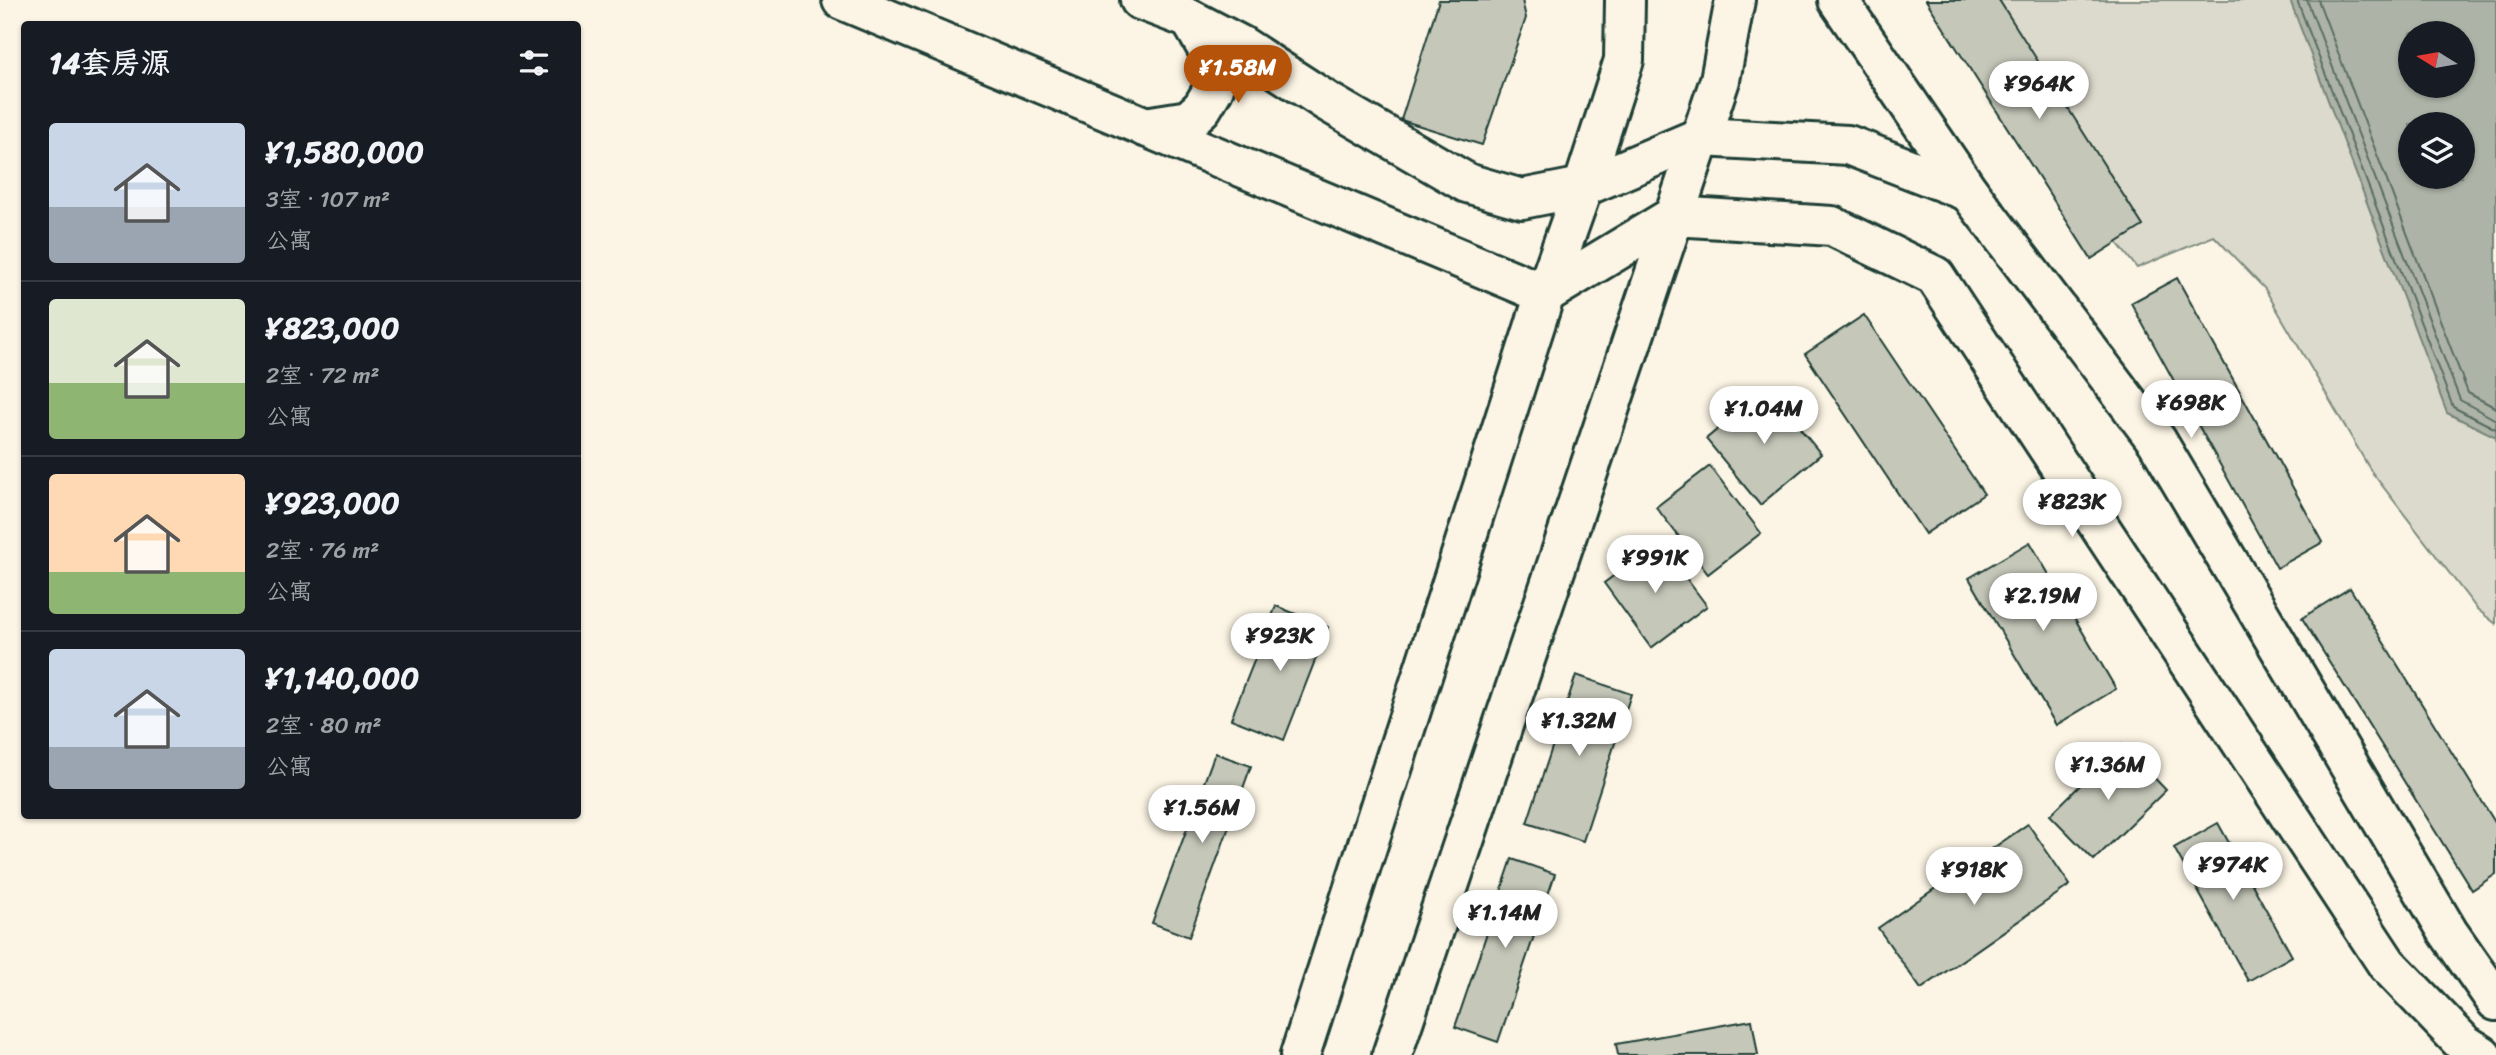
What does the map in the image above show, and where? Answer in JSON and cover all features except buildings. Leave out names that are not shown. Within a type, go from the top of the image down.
[{"type":"main road","points":[[842,0],[1545,294]]},
{"type":"main road","points":[[1140,0],[1190,19],[1240,45],[1326,101],[1467,183],[1522,199],[1583,187],[1701,137],[1848,145],[1969,192]]},
{"type":"main road","points":[[1300,1055],[1545,294],[1624,61],[1625,0]]},
{"type":"main road","points":[[1392,1055],[1720,80],[1735,0]]},
{"type":"main road","points":[[1839,0],[1969,192],[2157,441],[2448,932],[2496,1000]]},
{"type":"main road","points":[[1145,127],[1188,120],[1202,108],[1214,88],[1215,62],[1190,19]]},
{"type":"main road","points":[[1545,294],[1674,216],[1832,226],[1935,276],[2387,964],[2463,1043],[2482,1055]]},
{"type":"shaded area","points":[[1926,0],[2496,0],[2496,624],[2477,609],[2371,471],[2265,289],[2214,236],[2137,268]]},
{"type":"water","points":[[2290,0],[2496,0],[2496,437],[2447,413]]}]
